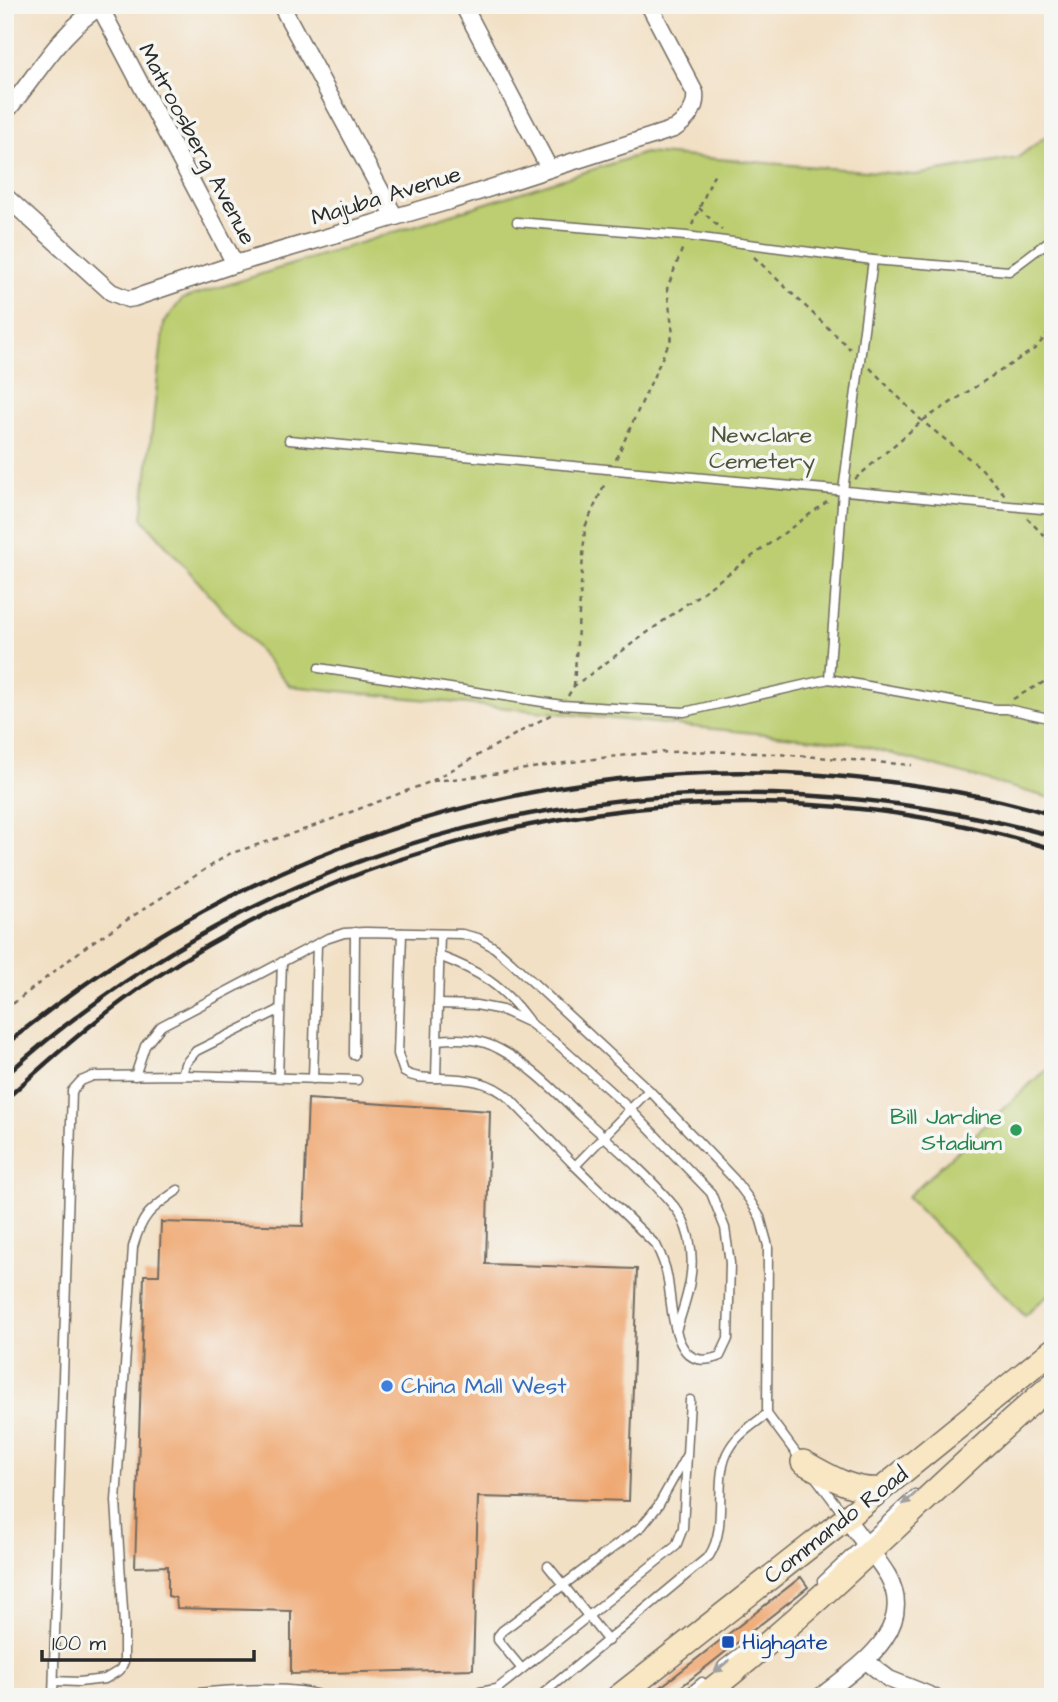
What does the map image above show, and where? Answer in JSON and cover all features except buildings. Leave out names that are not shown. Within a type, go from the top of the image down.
[{"type":"main road","name":"Commando Road","points":[[618,1697],[848,1522],[882,1489],[1053,1350]]},
{"type":"main road","name":"Commando Road","points":[[704,1688],[738,1669],[867,1546],[1053,1384]]},
{"type":"main road","points":[[803,1462],[852,1487],[882,1489]]},
{"type":"street","points":[[281,5],[396,217]]},
{"type":"street","points":[[463,5],[549,168]]},
{"type":"street","points":[[5,113],[75,25],[101,6]]},
{"type":"street","name":"Matroosberg Avenue","points":[[101,6],[235,264]]},
{"type":"street","name":"Majuba Avenue","points":[[5,196],[111,292],[128,299],[674,129],[689,116],[694,107],[695,93],[657,8]]},
{"type":"street","points":[[820,1697],[866,1661],[889,1633],[896,1603],[888,1576],[848,1522]]},
{"type":"street","points":[[866,1661],[889,1679],[934,1697]]},
{"type":"lane","points":[[517,222],[687,236],[873,260],[1009,271],[1053,238]]},
{"type":"lane","points":[[829,679],[843,491],[873,260]]},
{"type":"lane","points":[[289,440],[1053,510]]},
{"type":"lane","points":[[319,668],[562,705],[684,712],[829,679],[1053,719]]},
{"type":"lane","points":[[354,1055],[355,932]]},
{"type":"lane","points":[[135,1076],[145,1046],[161,1026],[317,944],[344,933],[440,934],[478,938],[495,948],[649,1090],[750,1199],[760,1217],[768,1246],[767,1414],[848,1522]]},
{"type":"lane","points":[[402,933],[398,1054],[404,1072],[410,1076],[478,1080],[499,1089],[656,1245],[668,1276],[680,1345],[688,1354],[699,1359],[720,1356],[725,1348],[730,1312],[730,1263],[725,1228],[711,1193],[630,1109],[560,1046],[530,1023],[502,1010],[438,1004]]},
{"type":"lane","points":[[436,1078],[440,934]]},
{"type":"lane","points":[[313,1079],[317,944]]},
{"type":"lane","points":[[439,956],[473,969],[493,982],[515,1003],[530,1023]]},
{"type":"lane","points":[[278,1077],[282,962]]},
{"type":"lane","points":[[182,1075],[185,1065],[197,1051],[279,1010]]},
{"type":"lane","points":[[437,1040],[459,1038],[480,1041],[516,1058],[604,1136],[674,1206],[683,1220],[689,1239],[693,1268],[690,1288],[676,1333]]},
{"type":"lane","points":[[53,1697],[70,1099],[75,1086],[93,1076],[182,1075],[356,1080]]},
{"type":"lane","points":[[575,1166],[649,1090]]},
{"type":"lane","points":[[54,1681],[105,1679],[120,1670],[124,1662],[116,1502],[133,1247],[138,1228],[149,1211],[178,1191]]},
{"type":"lane","points":[[633,1697],[1053,1360]]},
{"type":"lane","points":[[975,1441],[1026,1395]]},
{"type":"lane","points":[[487,1697],[676,1546],[683,1528],[690,1400]]},
{"type":"lane","points":[[539,1697],[709,1556],[718,1537],[724,1462],[728,1450],[767,1414]]},
{"type":"lane","points":[[522,1669],[498,1636],[642,1526],[658,1506],[687,1454]]},
{"type":"lane","points":[[818,1585],[867,1546],[924,1486]]},
{"type":"lane","points":[[548,1566],[608,1641]]},
{"type":"lane","points":[[780,1619],[800,1602]]},
{"type":"lane","points":[[716,1671],[759,1637]]},
{"type":"lane","points":[[454,1697],[498,1688]]},
{"type":"lane","points":[[684,1697],[704,1688]]},
{"type":"lane","points":[[176,1697],[256,1693],[324,1697]]},
{"type":"path","points":[[574,686],[585,527],[673,334],[667,289],[716,170]]},
{"type":"path","points":[[699,208],[760,261],[922,421],[981,468],[1053,545]]},
{"type":"path","points":[[5,1010],[88,945],[229,854],[306,829],[430,782],[551,716],[574,686],[843,491],[922,421],[1036,348],[1053,327]]},
{"type":"path","points":[[995,709],[1053,677]]},
{"type":"path","points":[[430,782],[475,778],[549,764],[672,752],[739,753],[912,765]]},
{"type":"green space","name":"Newclare Cemetery","points":[[1053,131],[1053,799],[853,743],[290,686],[142,518],[164,323],[182,299],[645,153],[915,175],[1017,158]]},
{"type":"green space","name":"Bill Jardine Stadium","points":[[1053,1063],[1053,1290],[1025,1316],[907,1197]]},
{"type":"railway","points":[[5,1045],[95,978],[188,919],[286,870],[387,830],[492,801],[599,781],[709,773],[821,775],[938,789],[1053,815]]},
{"type":"railway","points":[[5,1076],[117,987],[238,915],[365,859],[498,821],[634,799],[773,794],[913,806],[1053,836]]},
{"type":"railway","points":[[5,1100],[116,1006],[155,978],[235,930],[319,890],[407,857],[498,832],[590,815],[683,805],[777,804],[870,810],[916,817],[1053,849]]},
{"type":"place","name":"Bill Jardine Stadium","points":[[1016,1130]]},
{"type":"place","name":"China Mall West","points":[[387,1386]]},
{"type":"place","name":"Highgate","points":[[728,1642]]}]
